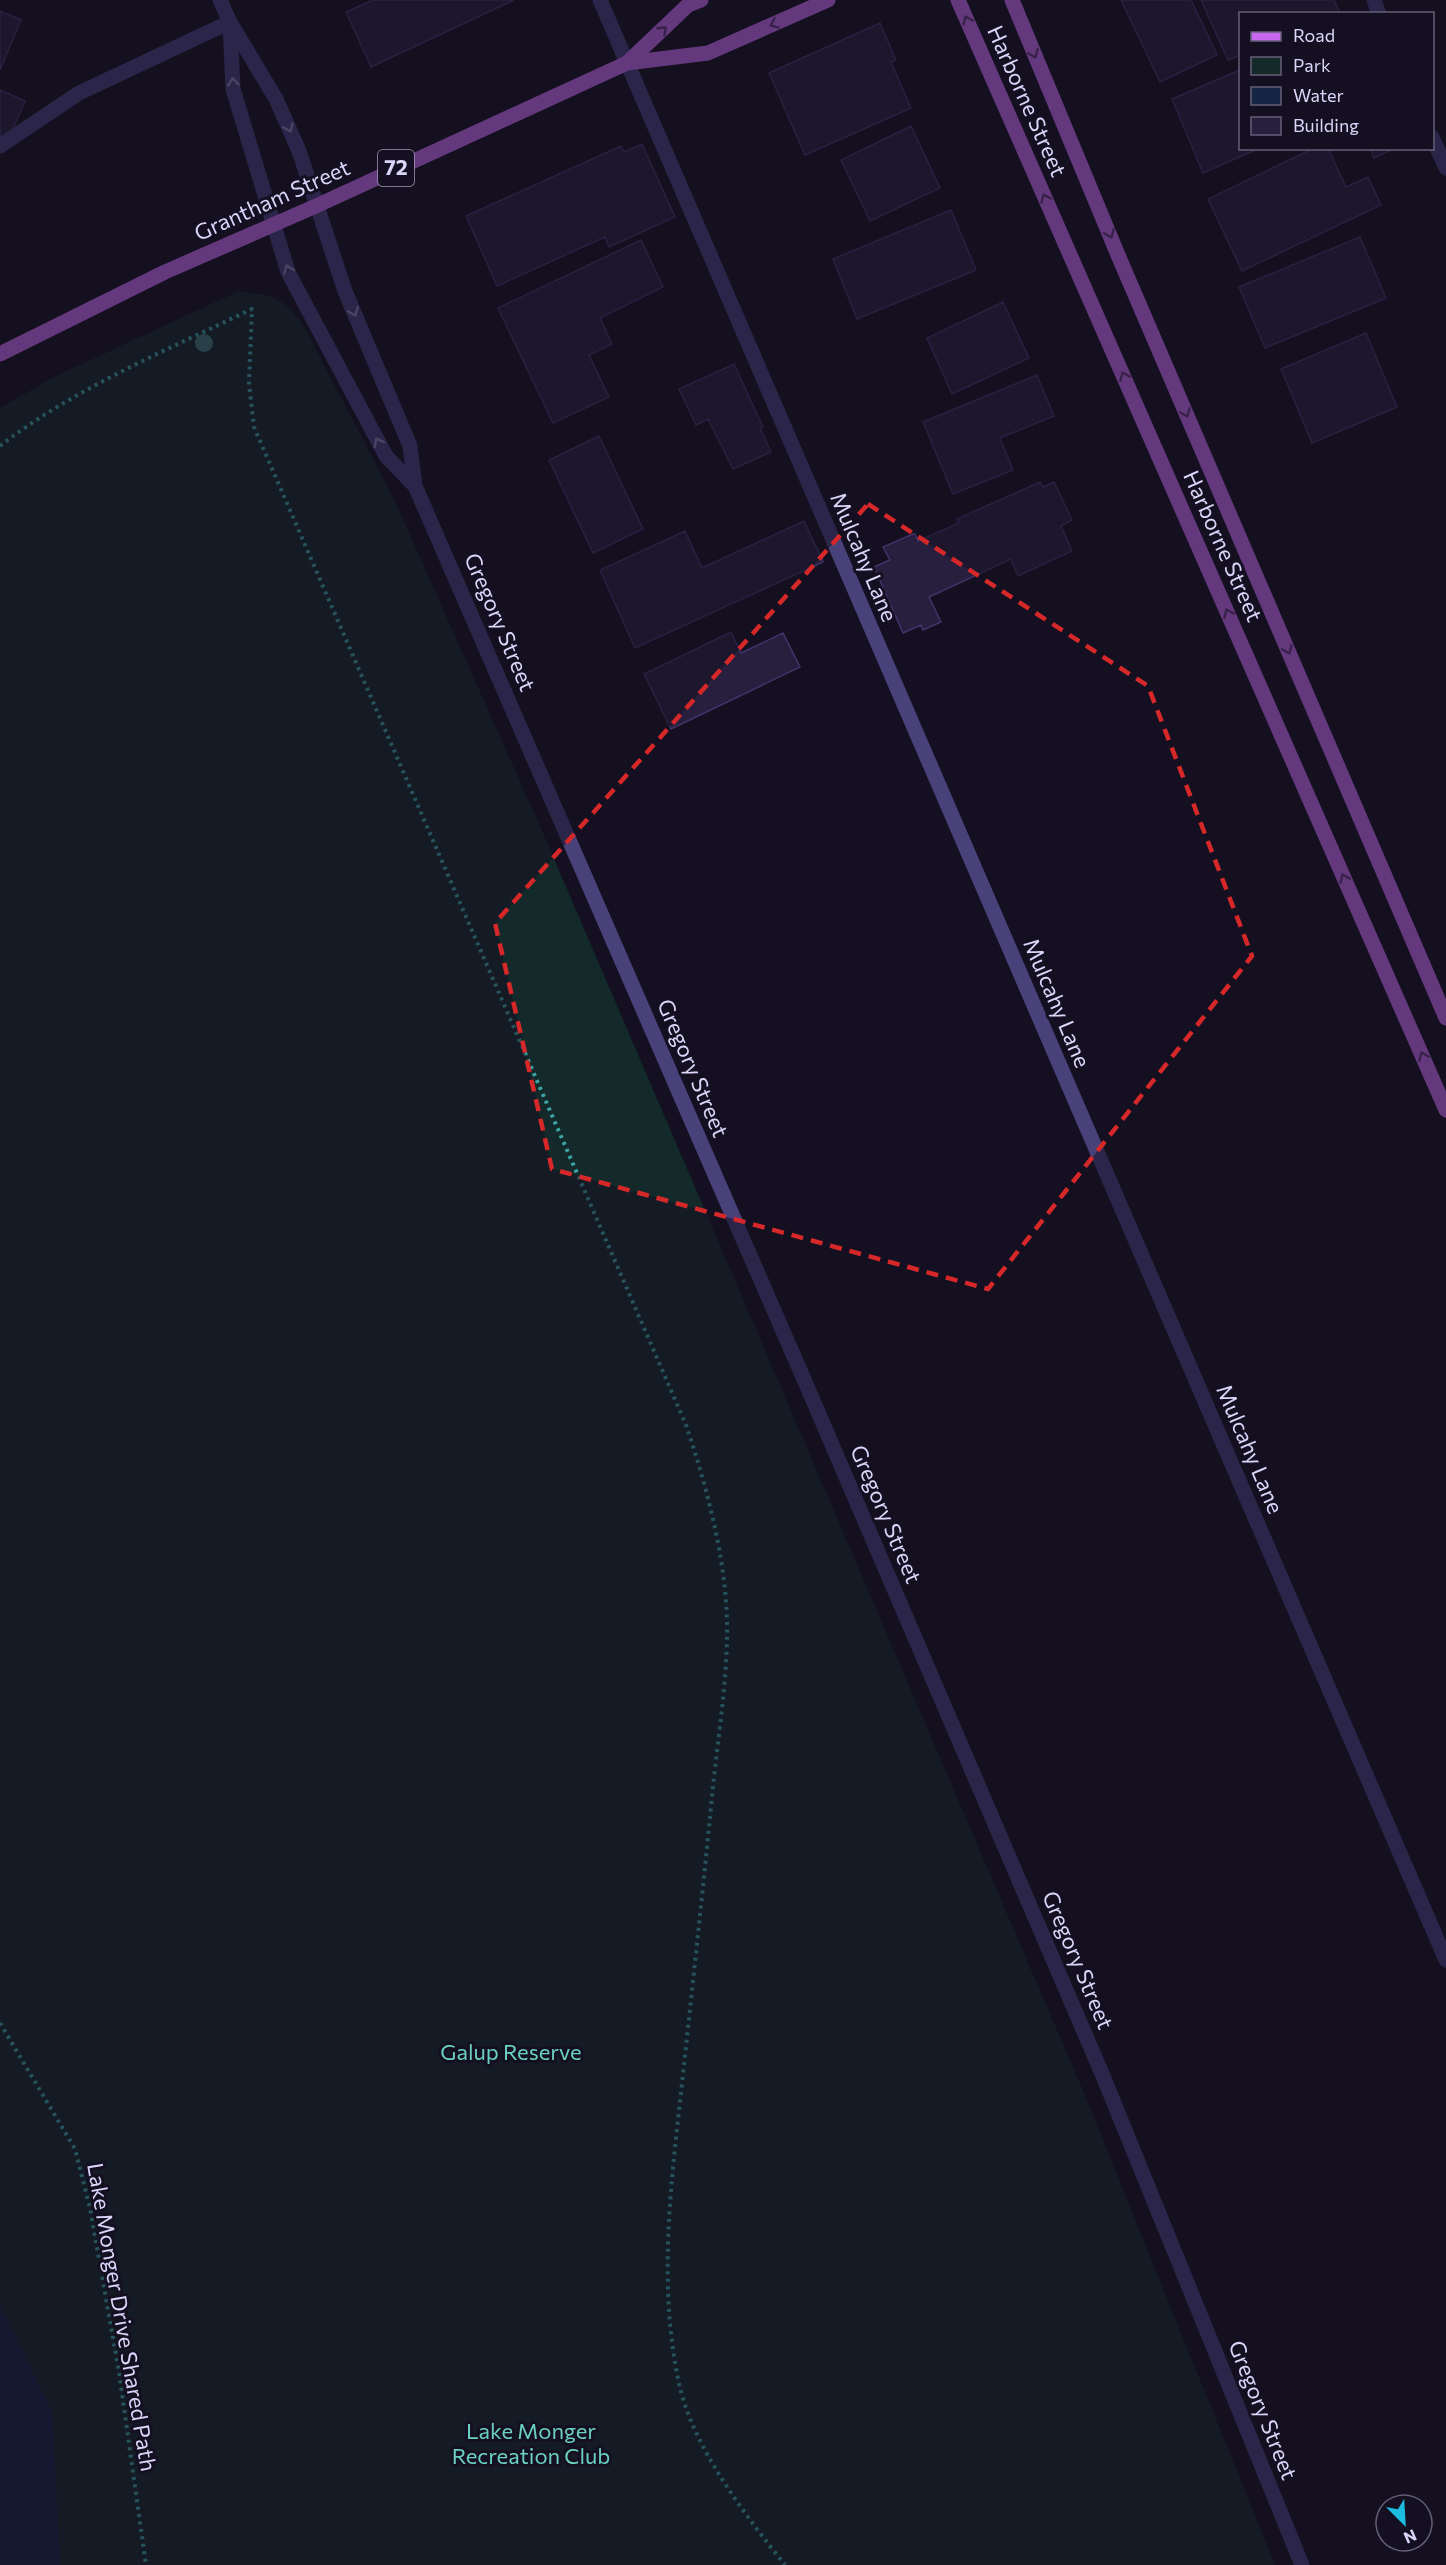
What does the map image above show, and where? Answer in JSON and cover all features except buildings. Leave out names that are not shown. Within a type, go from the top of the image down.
[{"type":"main road","name":"Grantham Street","points":[[627,63],[688,5],[700,0]]},
{"type":"main road","name":"Grantham Street","points":[[0,354],[165,272],[316,206],[627,63],[708,53],[828,0]]},
{"type":"main road","name":"Harborne Street","points":[[958,0],[1446,1110]]},
{"type":"main road","name":"Harborne Street","points":[[1012,0],[1118,255],[1446,1017]]},
{"type":"street","name":"Gregory Street","points":[[220,0],[230,22],[276,99],[299,151],[345,291],[410,446],[415,486],[792,1352],[1094,2054],[1302,2565]]},
{"type":"street","name":"Mulcahy Lane","points":[[600,0],[1446,1960]]},
{"type":"street","name":"Gregory Street","points":[[230,22],[233,89],[288,272],[386,456],[415,486]]},
{"type":"street","points":[[0,146],[79,93],[230,22]]},
{"type":"street","points":[[1434,141],[1446,168]]},
{"type":"path","points":[[0,446],[22,429],[135,365],[252,309],[249,383],[254,427],[686,1425],[715,1530],[727,1638],[697,1946],[670,2188],[669,2325],[681,2391],[699,2437],[724,2483],[786,2565]]},
{"type":"path","name":"Lake Monger Drive Shared Path","points":[[0,2023],[75,2149],[90,2208],[119,2372],[146,2565]]},
{"type":"highlighted area","points":[[868,504],[1148,686],[1252,956],[988,1289],[552,1169],[495,923]]},
{"type":"green space","name":"Galup Reserve","points":[[237,292],[274,298],[288,307],[302,323],[393,497],[539,824],[1081,2086],[1275,2565],[0,2565],[0,408],[54,377]]},
{"type":"water","points":[[0,2305],[52,2412],[60,2565],[0,2565]]},
{"type":"park label","name":"Lake Monger Recreation Club","points":[[531,2444]]}]
